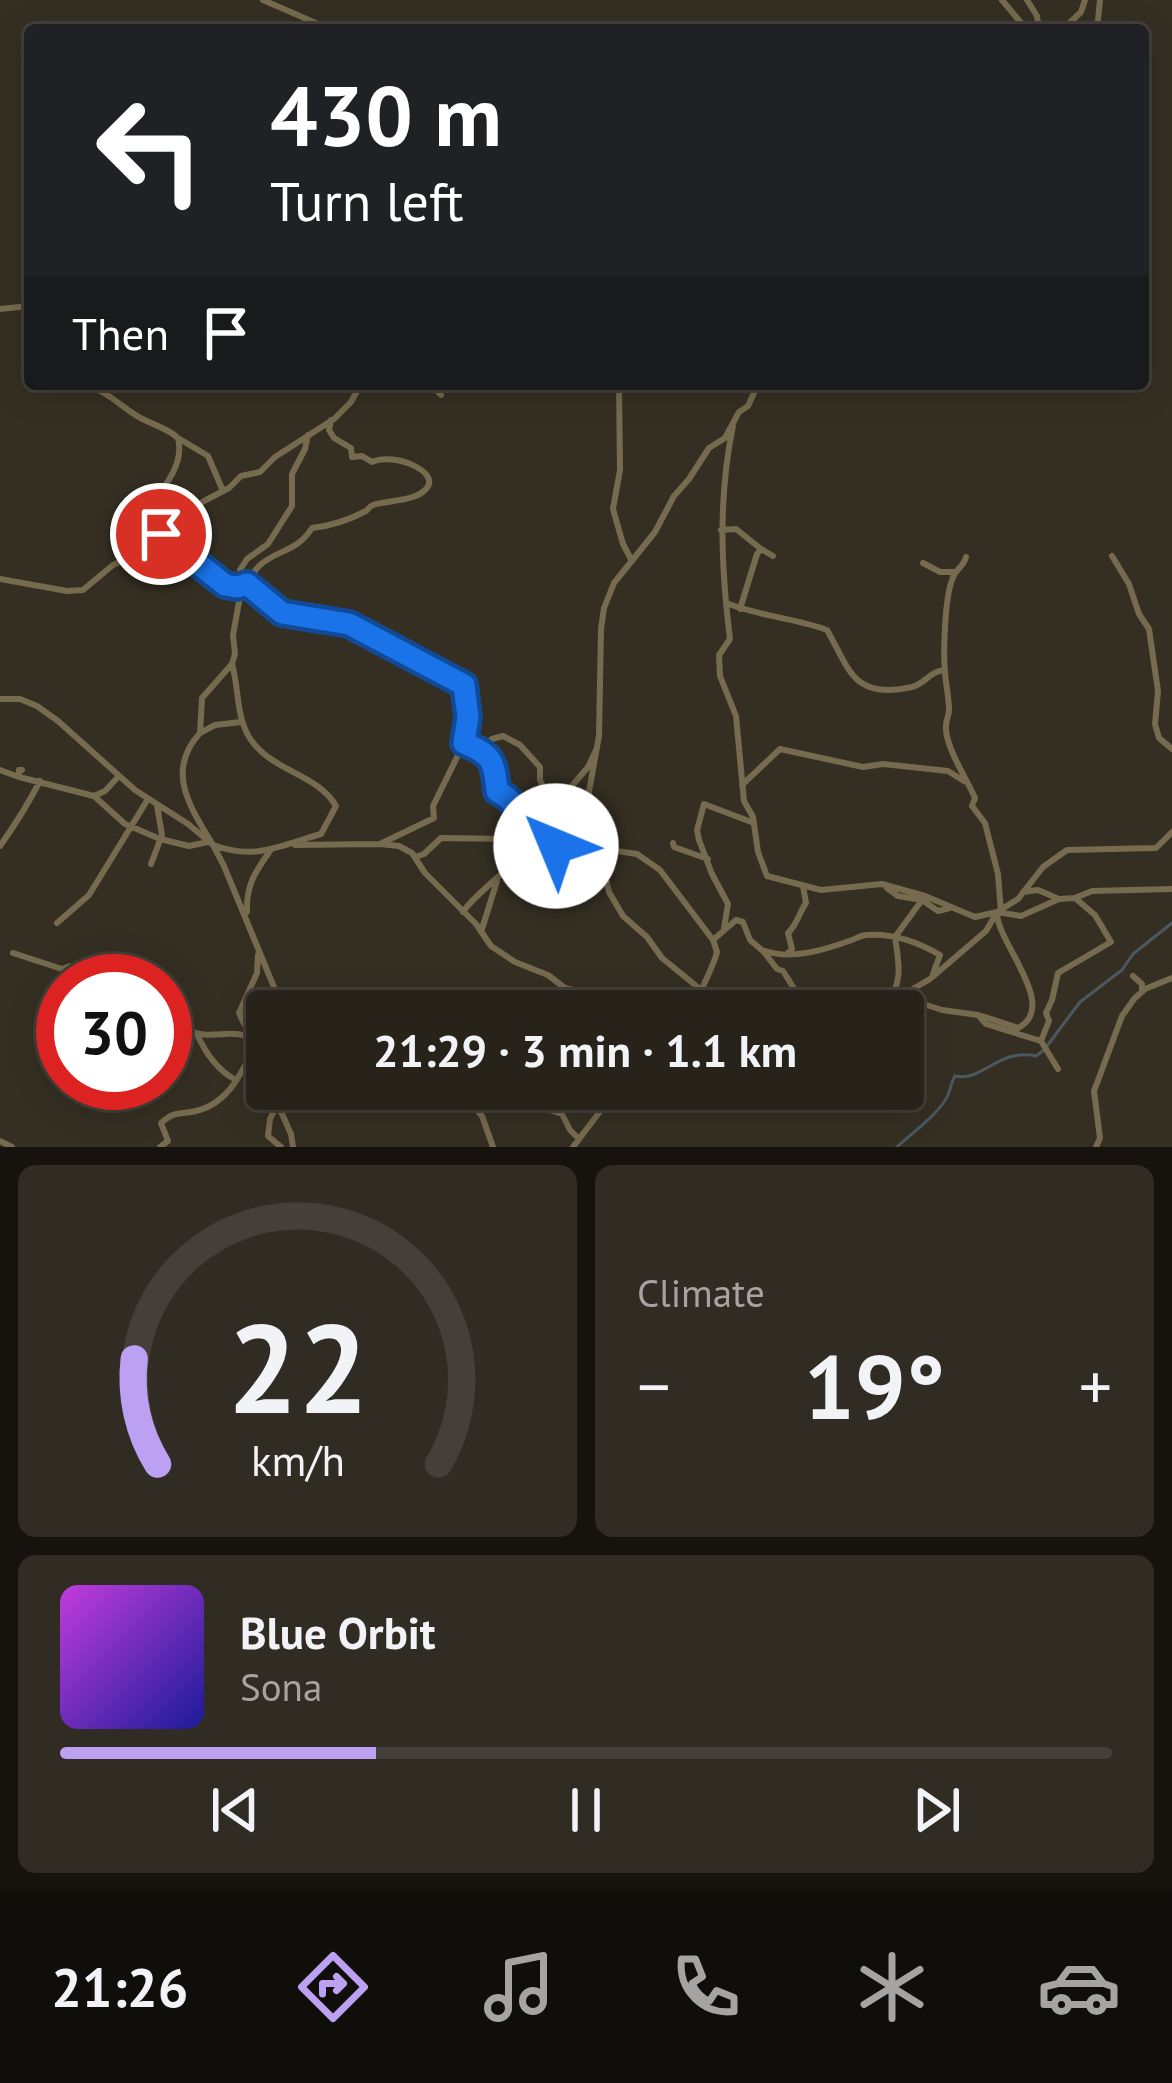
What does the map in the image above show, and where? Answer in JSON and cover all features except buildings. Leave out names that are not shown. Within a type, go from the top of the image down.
[{"type":"street","points":[[262,0],[318,24]]},
{"type":"street","points":[[1002,0],[1023,24]]},
{"type":"street","points":[[1068,24],[1085,0]]},
{"type":"street","points":[[102,390],[208,456],[223,491]]},
{"type":"street","points":[[0,579],[83,590],[204,501],[241,476],[260,472],[274,457],[331,421],[358,390]]},
{"type":"street","points":[[436,390],[441,395]]},
{"type":"street","points":[[620,390],[620,470],[613,509],[632,561]]},
{"type":"street","points":[[597,848],[588,842],[583,825],[597,748],[604,608],[614,583],[655,532],[674,496],[710,448],[725,438],[755,390]]},
{"type":"street","points":[[200,734],[202,698],[232,664],[239,602],[256,568],[292,549],[312,528],[341,523],[372,505],[413,496],[429,484],[429,478],[409,462],[352,457],[351,448],[329,430],[331,421]]},
{"type":"street","points":[[733,426],[721,530],[730,639],[719,655],[720,676],[736,716],[744,801],[755,823],[767,876],[821,890],[880,884],[975,917],[999,912],[1021,916],[1092,891],[1172,889]]},
{"type":"street","points":[[308,434],[292,474],[292,506],[268,544],[240,570],[247,584],[282,613],[349,624],[464,685],[468,717],[464,743],[434,806],[434,818],[380,844]]},
{"type":"street","points":[[178,438],[179,461],[147,508],[154,514],[155,526],[225,585],[247,584]]},
{"type":"street","points":[[721,530],[736,530],[773,556]]},
{"type":"street","points":[[740,609],[761,549]]},
{"type":"street","points":[[924,1004],[1018,1028],[1034,1011],[1033,995],[999,930],[998,874],[985,823],[972,806],[975,798],[946,728],[949,712],[943,650],[950,583],[967,556]]},
{"type":"street","points":[[1112,556],[1149,629],[1158,691],[1155,724],[1159,738],[1172,749]]},
{"type":"street","points":[[923,563],[940,572],[956,572]]},
{"type":"street","points":[[725,604],[827,630],[846,670],[878,688],[918,686],[934,671],[945,670]]},
{"type":"street","points":[[232,664],[250,738],[269,760],[334,800],[332,817],[321,834],[295,845]]},
{"type":"street","points":[[0,699],[20,699],[37,706],[148,799],[210,843]]},
{"type":"street","points":[[243,722],[215,724],[188,744],[181,781],[248,921],[275,990]]},
{"type":"street","points":[[480,749],[503,736],[540,767],[554,822],[550,845]]},
{"type":"street","points":[[464,743],[480,749],[494,763],[497,791],[519,808],[525,821],[550,845]]},
{"type":"street","points":[[554,822],[597,748]]},
{"type":"street","points":[[742,785],[780,749],[863,767],[883,764],[948,771],[969,784]]},
{"type":"street","points":[[0,770],[94,796],[131,827],[189,846],[210,843],[255,853],[308,843],[380,844],[399,847],[415,857],[441,838],[512,839],[637,854],[660,870],[713,940],[718,952],[700,989],[662,958],[623,916],[605,875],[584,850]]},
{"type":"street","points":[[94,796],[119,776]]},
{"type":"street","points":[[0,845],[40,782]]},
{"type":"street","points":[[57,922],[89,895],[148,799]]},
{"type":"street","points":[[723,931],[728,904],[698,830],[704,804],[755,823]]},
{"type":"street","points":[[151,864],[162,835],[157,806]]},
{"type":"street","points":[[911,990],[986,931],[1043,867],[1067,850],[1156,848],[1172,832]]},
{"type":"street","points":[[673,843],[708,860]]},
{"type":"street","points":[[464,912],[471,899],[527,850],[550,845]]},
{"type":"street","points":[[248,921],[246,892],[270,850]]},
{"type":"street","points":[[412,853],[491,946],[573,990]]},
{"type":"street","points":[[481,932],[498,878]]},
{"type":"street","points":[[880,884],[938,911],[952,908]]},
{"type":"street","points":[[786,955],[792,949],[788,933],[806,903],[803,886]]},
{"type":"street","points":[[1023,892],[1038,890],[1059,899]]},
{"type":"street","points":[[1041,1041],[1058,973],[1111,942],[1095,915],[1075,898]]},
{"type":"street","points":[[897,990],[895,937],[922,900]]},
{"type":"street","points":[[713,940],[736,920],[743,922],[750,940],[795,990]]},
{"type":"street","points":[[762,950],[786,955],[864,934],[895,937],[940,955],[932,977]]},
{"type":"street","points":[[249,990],[257,973],[258,952]]},
{"type":"street","points":[[14,953],[36,960]]},
{"type":"street","points":[[1133,976],[1142,984],[1142,992]]},
{"type":"street","points":[[1096,1147],[1100,1138],[1094,1091],[1122,1016],[1142,992],[1172,978]]},
{"type":"street","points":[[246,997],[239,1013],[246,1024]]},
{"type":"street","points":[[978,1015],[986,1024],[1041,1041],[1058,1070]]},
{"type":"street","points":[[192,1032],[228,1031],[246,1037]]},
{"type":"street","points":[[197,1034],[208,1054],[234,1079]]},
{"type":"street","points":[[161,1146],[168,1141],[160,1128],[165,1120],[222,1098],[246,1065]]},
{"type":"street","points":[[274,1110],[267,1131],[281,1147]]},
{"type":"street","points":[[279,1110],[292,1147]]},
{"type":"street","points":[[477,1110],[493,1147]]},
{"type":"street","points":[[550,1110],[562,1114],[578,1138]]},
{"type":"street","points":[[573,1147],[600,1110]]},
{"type":"street","points":[[0,1141],[12,1147]]},
{"type":"waterway","points":[[897,1147],[939,1109],[955,1076],[974,1074],[1011,1057],[1036,1056],[1080,1002],[1172,923]]},
{"type":"route","points":[[161,534],[225,585],[247,584],[282,613],[349,624],[464,685],[468,717],[464,743],[482,750],[494,763],[497,791],[556,846]]}]
